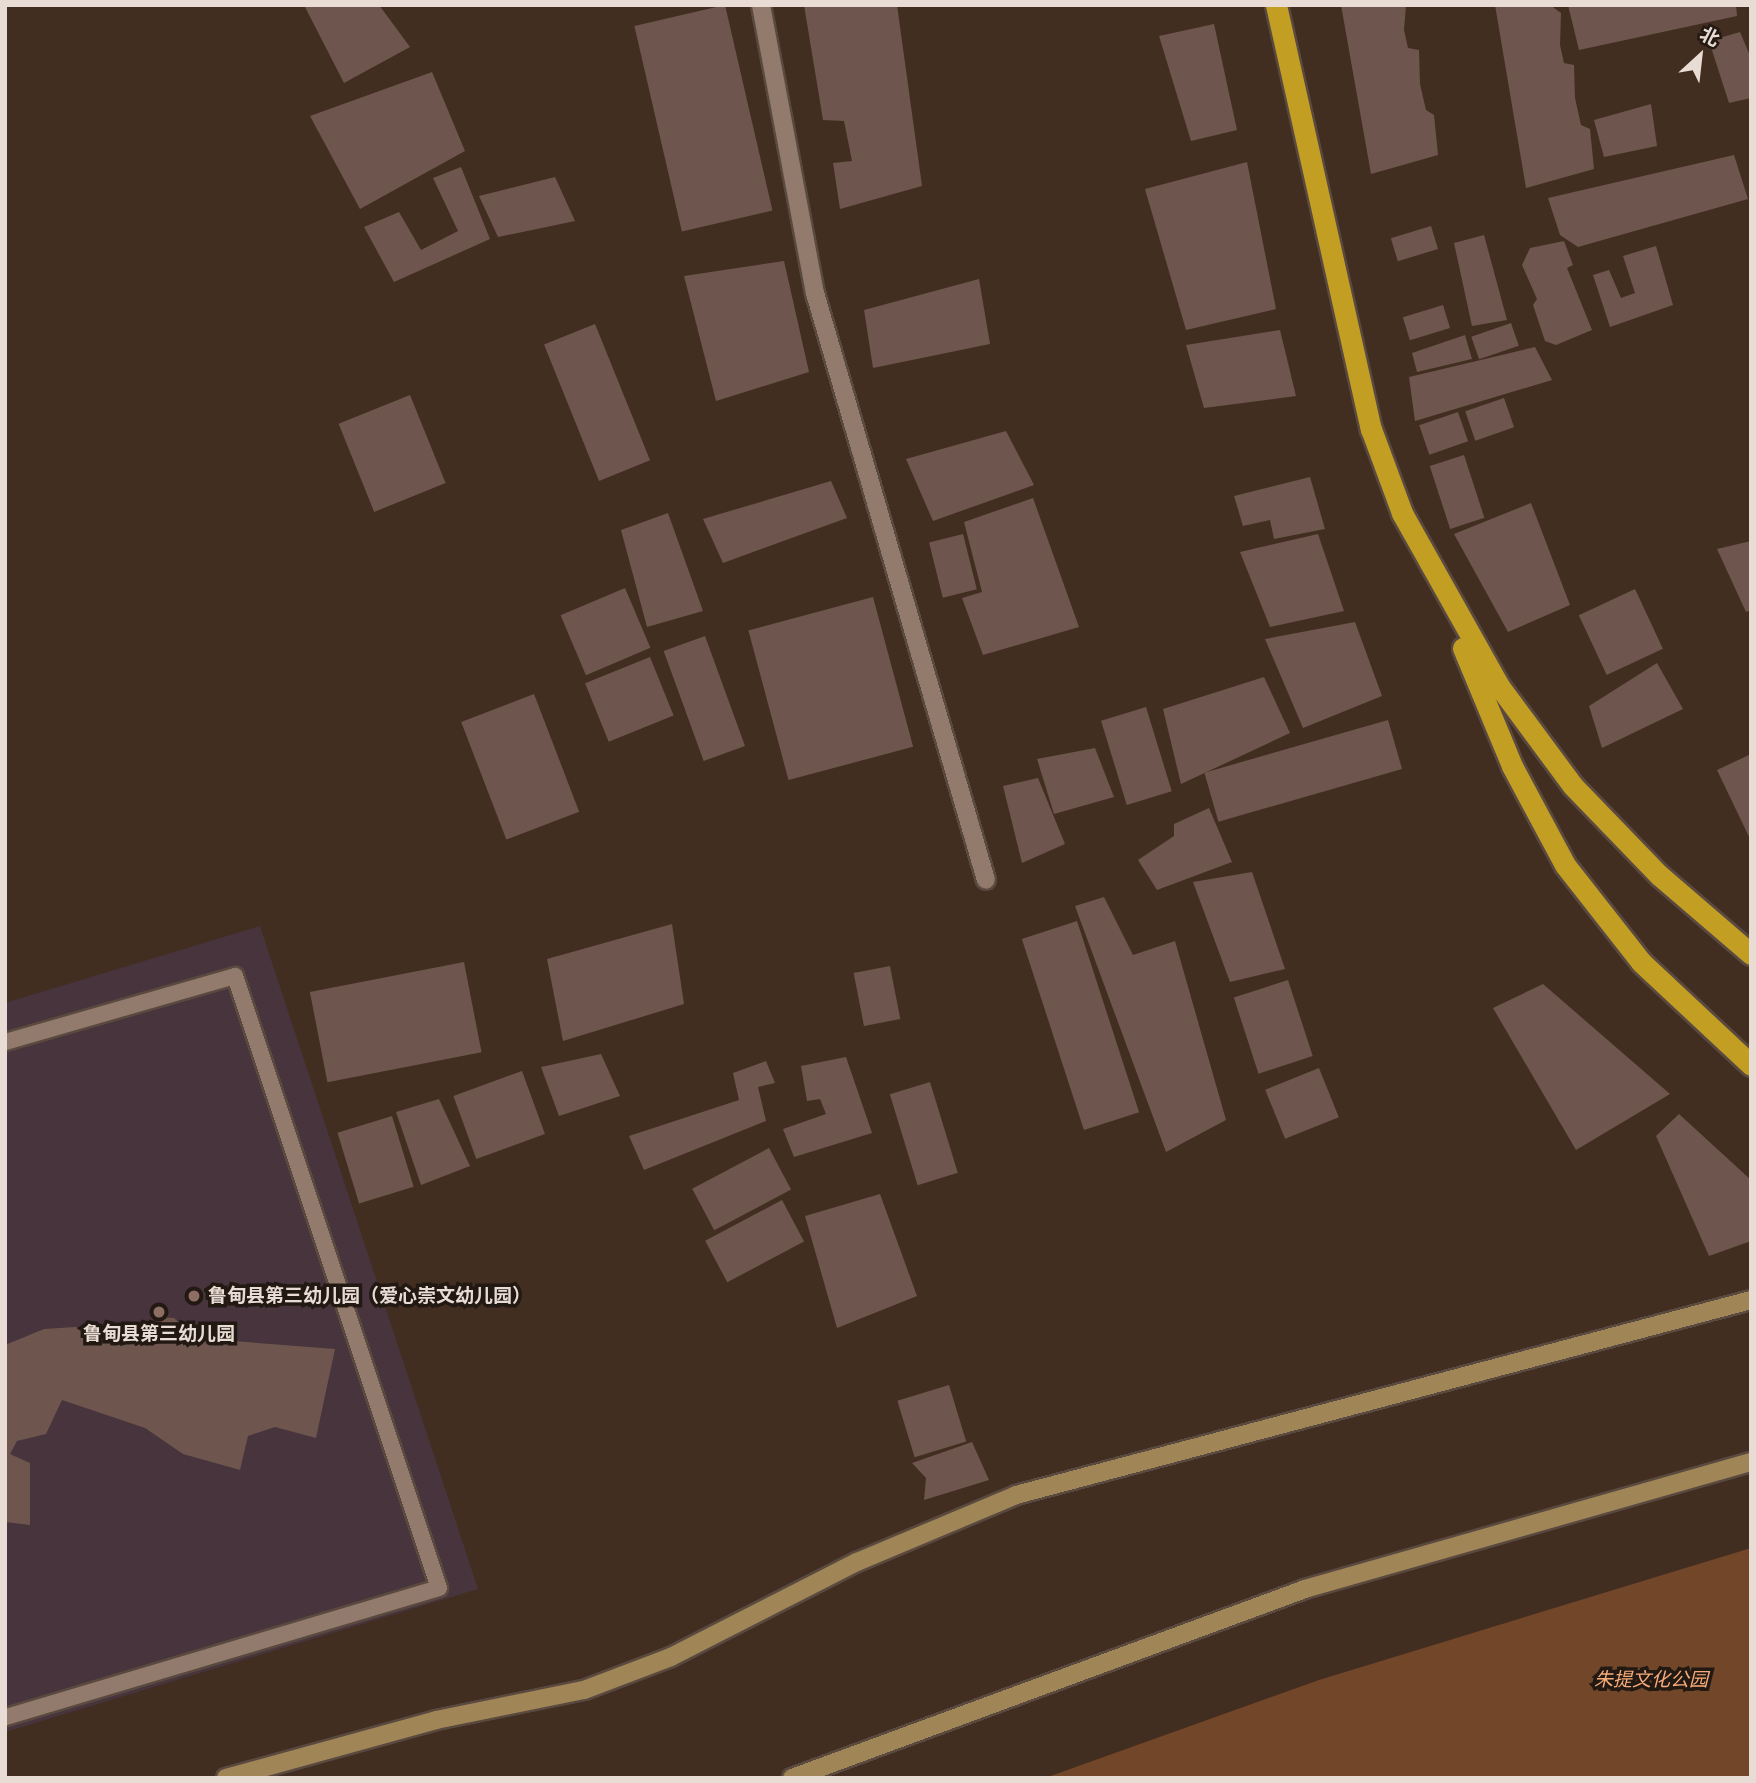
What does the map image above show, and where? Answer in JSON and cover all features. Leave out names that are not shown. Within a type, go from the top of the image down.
[{"type":"highway","points":[[1276,5],[1371,429],[1512,766],[1565,865],[1641,962],[1751,1065]]},
{"type":"highway","points":[[1429,566],[1499,687],[1573,786],[1659,875],[1751,954]]},
{"type":"main road","points":[[226,1778],[436,1720],[584,1690],[671,1657],[857,1562],[1016,1494],[1751,1300]]},
{"type":"main road","points":[[792,1778],[1305,1589],[1751,1462]]},
{"type":"street","points":[[761,5],[815,293],[986,880]]},
{"type":"lane","points":[[5,1042],[235,976],[439,1588],[5,1717]]},
{"type":"shaded area","name":"鲁甸县第三幼儿园","points":[[260,926],[478,1589],[5,1732],[5,1003]]},
{"type":"green space","name":"朱提文化公园","points":[[1751,1548],[1751,1778],[1045,1778],[1319,1680]]},
{"type":"building","points":[[304,5],[379,5],[410,47],[344,83]]},
{"type":"building","points":[[725,5],[772,211],[682,232],[634,26]]},
{"type":"building","points":[[804,5],[897,5],[922,186],[840,209],[833,163],[852,161],[844,121],[823,120]]},
{"type":"building","points":[[1341,5],[1406,5],[1404,30],[1408,48],[1419,50],[1420,84],[1426,110],[1434,115],[1438,155],[1371,174]]},
{"type":"building","points":[[1495,5],[1550,5],[1561,13],[1560,45],[1564,63],[1574,65],[1575,98],[1581,125],[1590,129],[1594,169],[1526,188]]},
{"type":"building","points":[[1568,5],[1736,5],[1737,16],[1579,50]]},
{"type":"building","points":[[1214,24],[1237,130],[1191,141],[1159,36]]},
{"type":"building","points":[[1740,32],[1751,58],[1751,98],[1729,103],[1709,41]]},
{"type":"building","points":[[432,72],[465,151],[360,209],[310,116]]},
{"type":"building","points":[[1651,104],[1657,146],[1604,157],[1594,120]]},
{"type":"building","points":[[1734,155],[1748,199],[1578,247],[1560,235],[1548,198]]},
{"type":"building","points":[[1247,162],[1276,309],[1186,330],[1145,189]]},
{"type":"building","points":[[461,167],[490,239],[394,282],[364,227],[399,212],[421,250],[458,231],[433,178]]},
{"type":"building","points":[[555,177],[575,221],[498,237],[479,196]]},
{"type":"building","points":[[1431,226],[1438,249],[1398,261],[1391,238]]},
{"type":"building","points":[[1484,235],[1507,320],[1472,326],[1454,243]]},
{"type":"building","points":[[1564,241],[1573,265],[1567,268],[1592,330],[1556,345],[1545,341],[1533,305],[1537,299],[1522,265],[1530,248]]},
{"type":"building","points":[[1656,246],[1673,305],[1610,327],[1593,275],[1609,270],[1621,298],[1635,293],[1623,256]]},
{"type":"building","points":[[784,261],[809,372],[716,401],[684,276]]},
{"type":"building","points":[[979,279],[990,344],[873,368],[864,310]]},
{"type":"building","points":[[1443,305],[1450,328],[1410,340],[1403,317]]},
{"type":"building","points":[[1511,323],[1519,346],[1479,359],[1471,337]]},
{"type":"building","points":[[595,324],[650,460],[599,481],[544,345]]},
{"type":"building","points":[[1280,330],[1296,396],[1204,408],[1186,345]]},
{"type":"building","points":[[1465,335],[1472,359],[1417,372],[1412,353]]},
{"type":"building","points":[[1535,347],[1552,380],[1415,421],[1409,377]]},
{"type":"building","points":[[410,395],[446,483],[374,512],[339,424]]},
{"type":"building","points":[[1504,398],[1514,427],[1475,441],[1465,411]]},
{"type":"building","points":[[1458,412],[1468,441],[1429,455],[1419,425]]},
{"type":"building","points":[[1006,431],[1034,485],[933,521],[906,459]]},
{"type":"building","points":[[1464,455],[1484,518],[1450,529],[1430,466]]},
{"type":"building","points":[[1310,477],[1325,529],[1274,539],[1270,520],[1243,526],[1234,496]]},
{"type":"building","points":[[831,481],[847,518],[723,563],[703,519]]},
{"type":"building","points":[[1033,498],[1079,627],[983,655],[962,598],[982,592],[964,522]]},
{"type":"building","points":[[1531,503],[1570,605],[1508,632],[1454,534]]},
{"type":"building","points":[[668,513],[703,611],[647,627],[621,530]]},
{"type":"building","points":[[963,534],[977,589],[943,598],[929,542]]},
{"type":"building","points":[[1318,534],[1344,611],[1270,627],[1240,552]]},
{"type":"building","points":[[1751,541],[1751,610],[1746,612],[1717,549]]},
{"type":"building","points":[[625,588],[650,648],[586,675],[561,615]]},
{"type":"building","points":[[1635,589],[1663,649],[1607,675],[1579,615]]},
{"type":"building","points":[[873,597],[913,747],[789,780],[748,630]]},
{"type":"building","points":[[1355,622],[1382,696],[1303,728],[1265,639]]},
{"type":"building","points":[[705,636],[745,746],[704,761],[664,651]]},
{"type":"building","points":[[650,657],[674,715],[609,742],[585,683]]},
{"type":"building","points":[[1657,663],[1683,709],[1602,748],[1589,706]]},
{"type":"building","points":[[1264,677],[1290,733],[1181,784],[1163,709]]},
{"type":"building","points":[[534,694],[579,812],[506,840],[461,722]]},
{"type":"building","points":[[1146,707],[1172,791],[1127,805],[1101,721]]},
{"type":"building","points":[[1388,720],[1402,769],[1218,822],[1204,773]]},
{"type":"building","points":[[1095,748],[1114,797],[1054,814],[1037,759]]},
{"type":"building","points":[[1751,754],[1751,841],[1717,770]]},
{"type":"building","points":[[1038,778],[1065,844],[1022,863],[1003,786]]},
{"type":"building","points":[[1209,808],[1232,862],[1157,890],[1138,860],[1174,836],[1174,824]]},
{"type":"building","points":[[1252,872],[1285,969],[1230,982],[1193,882]]},
{"type":"building","points":[[1104,897],[1133,955],[1175,941],[1226,1120],[1166,1152],[1075,906]]},
{"type":"building","points":[[1077,921],[1139,1112],[1084,1130],[1022,939]]},
{"type":"building","points":[[672,924],[684,1004],[563,1041],[547,959]]},
{"type":"building","points":[[464,962],[482,1052],[327,1082],[310,992]]},
{"type":"building","points":[[890,966],[900,1019],[864,1026],[854,973]]},
{"type":"building","points":[[1288,980],[1313,1056],[1259,1074],[1234,998]]},
{"type":"building","points":[[1543,984],[1670,1094],[1576,1150],[1493,1008]]},
{"type":"building","points":[[601,1054],[620,1096],[559,1116],[541,1067]]},
{"type":"building","points":[[846,1057],[872,1133],[794,1157],[783,1129],[826,1114],[820,1099],[807,1101],[801,1066]]},
{"type":"building","points":[[766,1061],[775,1083],[758,1087],[766,1121],[644,1170],[629,1136],[739,1100],[733,1073]]},
{"type":"building","points":[[1319,1068],[1339,1117],[1285,1139],[1265,1090]]},
{"type":"building","points":[[522,1071],[545,1134],[476,1159],[453,1096]]},
{"type":"building","points":[[930,1082],[958,1173],[918,1185],[890,1094]]},
{"type":"building","points":[[439,1099],[470,1166],[421,1185],[396,1112]]},
{"type":"building","points":[[1679,1114],[1751,1180],[1751,1241],[1709,1256],[1656,1136]]},
{"type":"building","points":[[392,1116],[414,1187],[359,1203],[337,1133]]},
{"type":"building","points":[[769,1148],[791,1189],[714,1230],[692,1189]]},
{"type":"building","points":[[880,1194],[917,1296],[837,1328],[805,1216]]},
{"type":"building","points":[[782,1200],[804,1241],[727,1282],[705,1241]]},
{"type":"building","points":[[158,1317],[174,1318],[195,1338],[335,1349],[316,1438],[275,1427],[248,1436],[240,1470],[183,1454],[145,1428],[62,1400],[46,1434],[17,1441],[10,1454],[30,1463],[30,1525],[5,1522],[5,1345],[44,1329],[91,1326],[143,1335]]},
{"type":"building","points":[[949,1385],[966,1441],[915,1457],[897,1401]]},
{"type":"building","points":[[972,1442],[989,1480],[924,1500],[926,1478],[912,1463]]},
{"type":"place","name":"鲁甸县第三幼儿园（爱心崇文幼儿园）","points":[[194,1296]]},
{"type":"place","name":"鲁甸县第三幼儿园","points":[[159,1312]]}]
